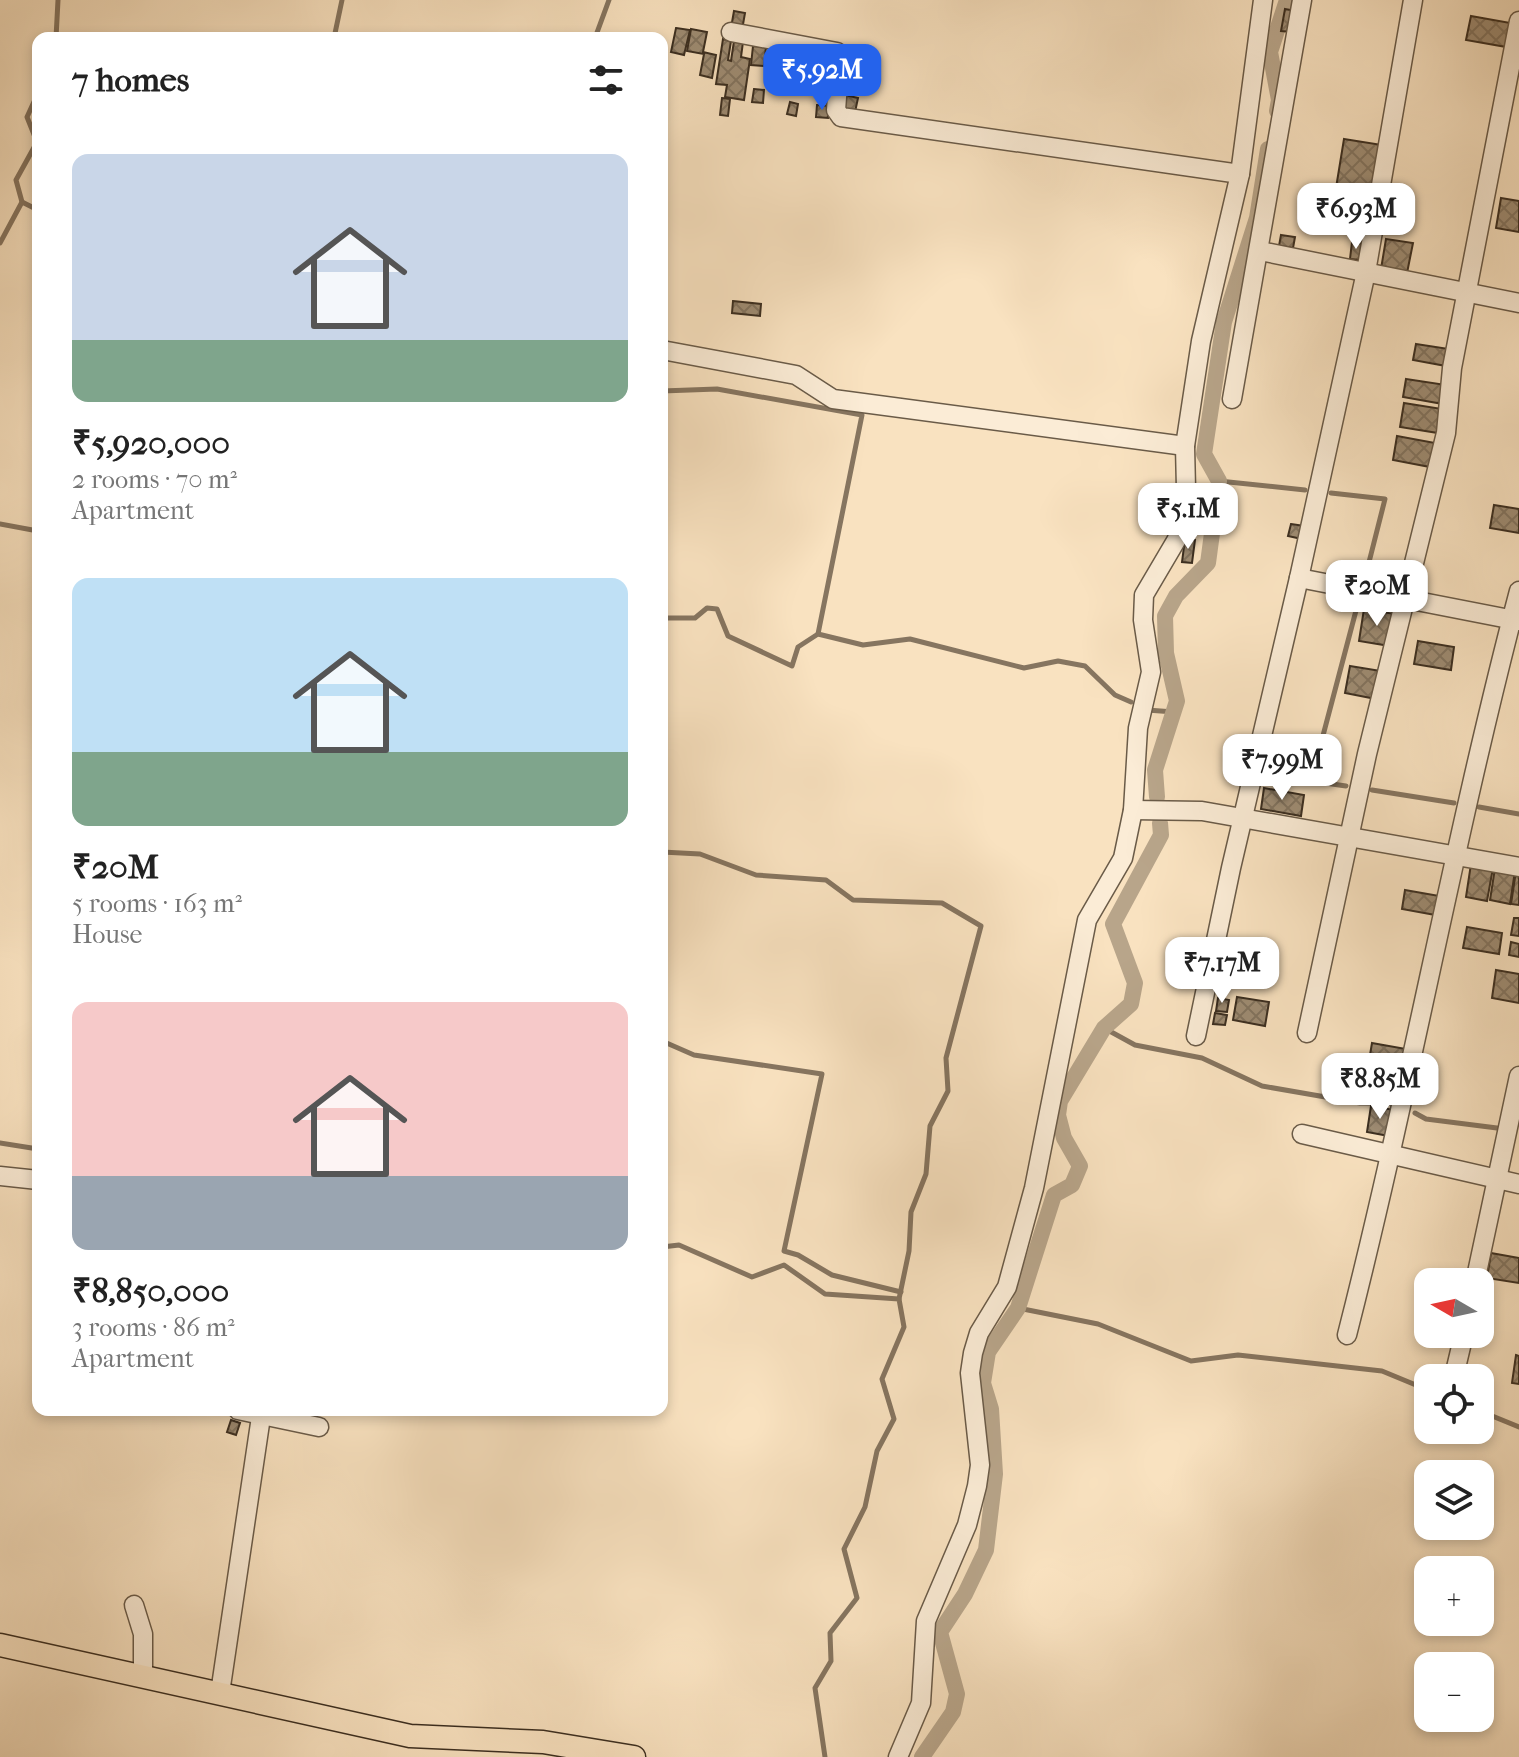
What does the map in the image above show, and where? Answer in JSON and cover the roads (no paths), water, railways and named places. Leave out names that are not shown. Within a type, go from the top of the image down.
[{"type":"main road","points":[[0,1645],[410,1736],[543,1742],[634,1757]]},
{"type":"street","points":[[898,1757],[921,1703],[926,1621],[967,1525],[977,1486],[980,1465],[970,1373],[979,1333],[1000,1302],[1034,1188],[1087,920],[1123,858],[1133,810],[1138,728],[1151,672],[1143,620],[1144,595],[1177,539],[1186,489],[1185,446],[1201,341],[1240,174],[1263,0]]},
{"type":"street","points":[[1232,399],[1302,0]]},
{"type":"street","points":[[1196,1036],[1366,272],[1413,0]]},
{"type":"street","points":[[1307,1033],[1348,837],[1446,433],[1452,368],[1519,21]]},
{"type":"street","points":[[731,32],[837,52],[840,58],[836,110],[841,117],[1240,174]]},
{"type":"street","points":[[1260,251],[1519,303]]},
{"type":"street","points":[[668,351],[796,375],[833,399],[1185,446]]},
{"type":"street","points":[[1299,578],[1515,620]]},
{"type":"street","points":[[1347,1335],[1393,1154],[1455,855],[1515,620],[1519,591]]},
{"type":"street","points":[[1133,810],[1202,811],[1519,867]]},
{"type":"street","points":[[1478,1268],[1519,1076]]},
{"type":"street","points":[[1302,1134],[1519,1184]]},
{"type":"street","points":[[0,1176],[32,1179]]},
{"type":"street","points":[[220,1693],[261,1416]]},
{"type":"street","points":[[277,1416],[319,1427]]},
{"type":"street","points":[[134,1605],[145,1646],[143,1676]]},
{"type":"waterway","points":[[56,32],[58,0]]},
{"type":"waterway","points":[[335,32],[342,0]]},
{"type":"waterway","points":[[597,32],[609,0]]},
{"type":"waterway","points":[[1277,111],[1279,100],[1270,52],[1287,0]]},
{"type":"waterway","points":[[32,106],[27,117],[32,130]]},
{"type":"waterway","points":[[1157,797],[1155,770],[1177,701],[1166,653],[1165,616],[1176,596],[1208,563],[1219,481],[1204,454],[1224,322],[1257,218],[1268,149]]},
{"type":"waterway","points":[[0,243],[22,202],[16,180],[32,151]]},
{"type":"waterway","points":[[22,202],[32,207]]},
{"type":"waterway","points":[[668,391],[717,389],[862,415],[818,634]]},
{"type":"waterway","points":[[1219,481],[1305,490]]},
{"type":"waterway","points":[[1331,493],[1385,499],[1365,578]]},
{"type":"waterway","points":[[0,524],[32,530]]},
{"type":"waterway","points":[[1346,786],[1311,781],[1358,603]]},
{"type":"waterway","points":[[668,618],[695,618],[707,608],[717,609],[728,636],[792,666],[798,647],[818,634],[863,645],[910,639],[1024,668],[1058,661],[1085,666],[1115,695],[1131,702]]},
{"type":"waterway","points":[[1147,710],[1174,712]]},
{"type":"waterway","points":[[1372,790],[1454,803]]},
{"type":"waterway","points":[[1479,807],[1519,814]]},
{"type":"waterway","points":[[922,1757],[953,1712],[957,1694],[940,1632],[965,1594],[986,1550],[995,1474],[991,1409],[983,1383],[988,1352],[1018,1308],[1054,1195],[1072,1185],[1080,1166],[1064,1138],[1058,1115],[1060,1101],[1104,1028],[1131,1004],[1135,983],[1113,924],[1161,835],[1160,823]]},
{"type":"waterway","points":[[668,852],[700,854],[756,875],[826,880],[853,900],[942,903],[981,926],[946,1058],[948,1091],[930,1126],[926,1174],[911,1212],[909,1251],[899,1299]]},
{"type":"waterway","points":[[1104,1028],[1135,1045],[1202,1058],[1262,1086],[1360,1103],[1396,1103]]},
{"type":"waterway","points":[[668,1044],[694,1055],[822,1074],[784,1251],[798,1255],[832,1275],[901,1292]]},
{"type":"waterway","points":[[1415,1113],[1426,1119],[1497,1128]]},
{"type":"waterway","points":[[0,1143],[32,1148]]},
{"type":"waterway","points":[[668,1246],[679,1245],[752,1277],[784,1265],[825,1294],[899,1299],[904,1327],[882,1379],[894,1419],[877,1451],[865,1507],[844,1549],[857,1598],[830,1633],[831,1661],[815,1688],[825,1757]]},
{"type":"waterway","points":[[1018,1308],[1098,1324],[1191,1361],[1238,1355],[1382,1371],[1414,1384]]},
{"type":"waterway","points":[[1494,1417],[1519,1427]]}]
